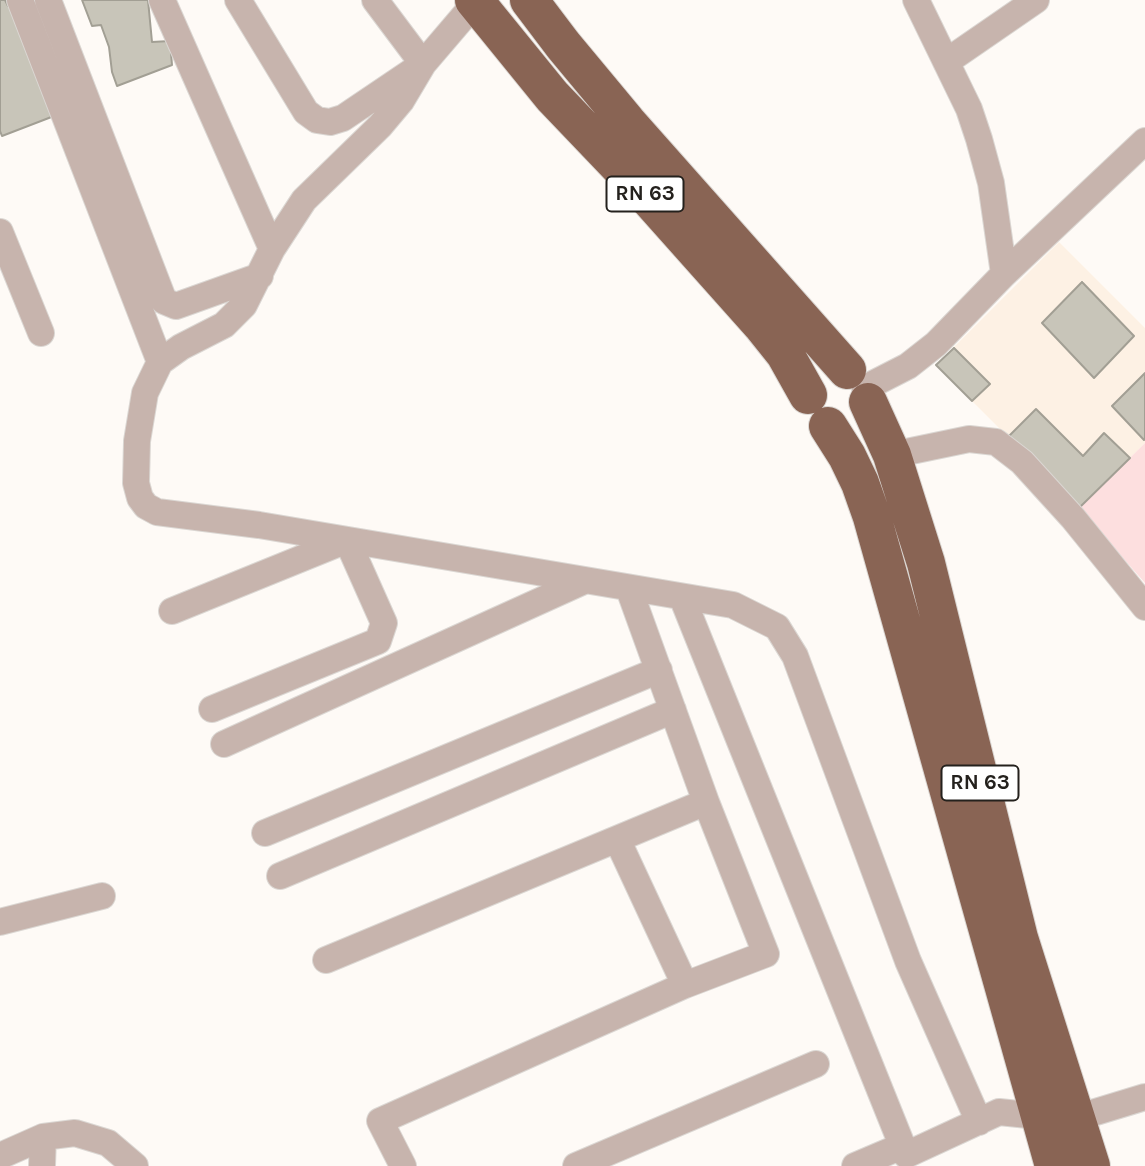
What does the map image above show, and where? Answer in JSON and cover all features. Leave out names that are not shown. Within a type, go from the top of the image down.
[{"type":"highway","name":"RN 63","points":[[529,0],[627,122],[860,387],[892,455],[926,562],[1019,938],[1091,1166]]},
{"type":"highway","name":"RN 63","points":[[475,1],[552,96],[638,186],[761,324],[785,354],[856,474],[872,517],[1054,1166]]},
{"type":"highway","points":[[834,368],[860,387],[862,414],[853,423],[841,428],[818,410],[812,382],[821,373],[834,368]]},
{"type":"street","points":[[20,0],[160,362]]},
{"type":"street","points":[[48,0],[164,301],[176,306],[260,276]]},
{"type":"street","points":[[162,0],[272,249]]},
{"type":"street","points":[[238,0],[306,112],[317,120],[330,122],[343,118],[424,65]]},
{"type":"street","points":[[375,0],[424,65]]},
{"type":"street","points":[[916,0],[969,108],[979,139],[991,183],[1004,274]]},
{"type":"street","points":[[946,62],[1036,0]]},
{"type":"street","points":[[475,1],[380,126],[304,200],[272,249],[244,305],[224,325],[160,362],[145,393],[137,441],[136,483],[140,498],[146,506],[157,512],[347,540],[733,605],[777,627],[795,656],[908,961],[979,1122]]},
{"type":"street","points":[[860,387],[908,366],[936,345],[1004,274],[1145,141]]},
{"type":"street","points":[[0,232],[41,333]]},
{"type":"street","points":[[892,455],[970,439],[996,442],[1039,481],[1145,607]]},
{"type":"street","points":[[172,611],[347,540]]},
{"type":"street","points":[[212,709],[378,641],[384,624],[347,540]]},
{"type":"street","points":[[224,744],[584,581]]},
{"type":"street","points":[[403,1166],[380,1121],[685,985],[766,954],[706,802],[629,589]]},
{"type":"street","points":[[682,597],[906,1156],[999,1112],[1038,1116]]},
{"type":"street","points":[[265,833],[659,670]]},
{"type":"street","points":[[280,876],[673,709]]},
{"type":"street","points":[[326,960],[706,802]]},
{"type":"street","points":[[617,839],[685,985]]},
{"type":"street","points":[[0,922],[102,896]]},
{"type":"street","points":[[576,1166],[816,1064]]},
{"type":"street","points":[[1076,1118],[1145,1097]]},
{"type":"street","points":[[0,1156],[43,1138],[75,1133],[108,1143],[135,1166]]},
{"type":"street","points":[[42,1166],[43,1138]]},
{"type":"street","points":[[855,1166],[902,1146]]},
{"type":"shaded area","points":[[1059,242],[1145,328],[1145,443],[1079,508],[936,365]]},
{"type":"shaded area","points":[[1145,443],[1145,583],[1079,508]]},
{"type":"building","points":[[0,0],[5,0],[8,6],[10,5],[54,116],[2,136],[0,131]]},
{"type":"building","points":[[82,0],[148,0],[152,42],[170,41],[172,65],[117,86],[109,47],[101,25],[92,26]]},
{"type":"building","points":[[1082,282],[1134,336],[1094,378],[1042,323]]},
{"type":"building","points":[[954,348],[990,384],[972,401],[936,365]]},
{"type":"building","points":[[1145,373],[1145,438],[1144,440],[1112,406]]},
{"type":"building","points":[[1036,409],[1083,456],[1104,433],[1130,458],[1079,508],[1008,437]]}]
